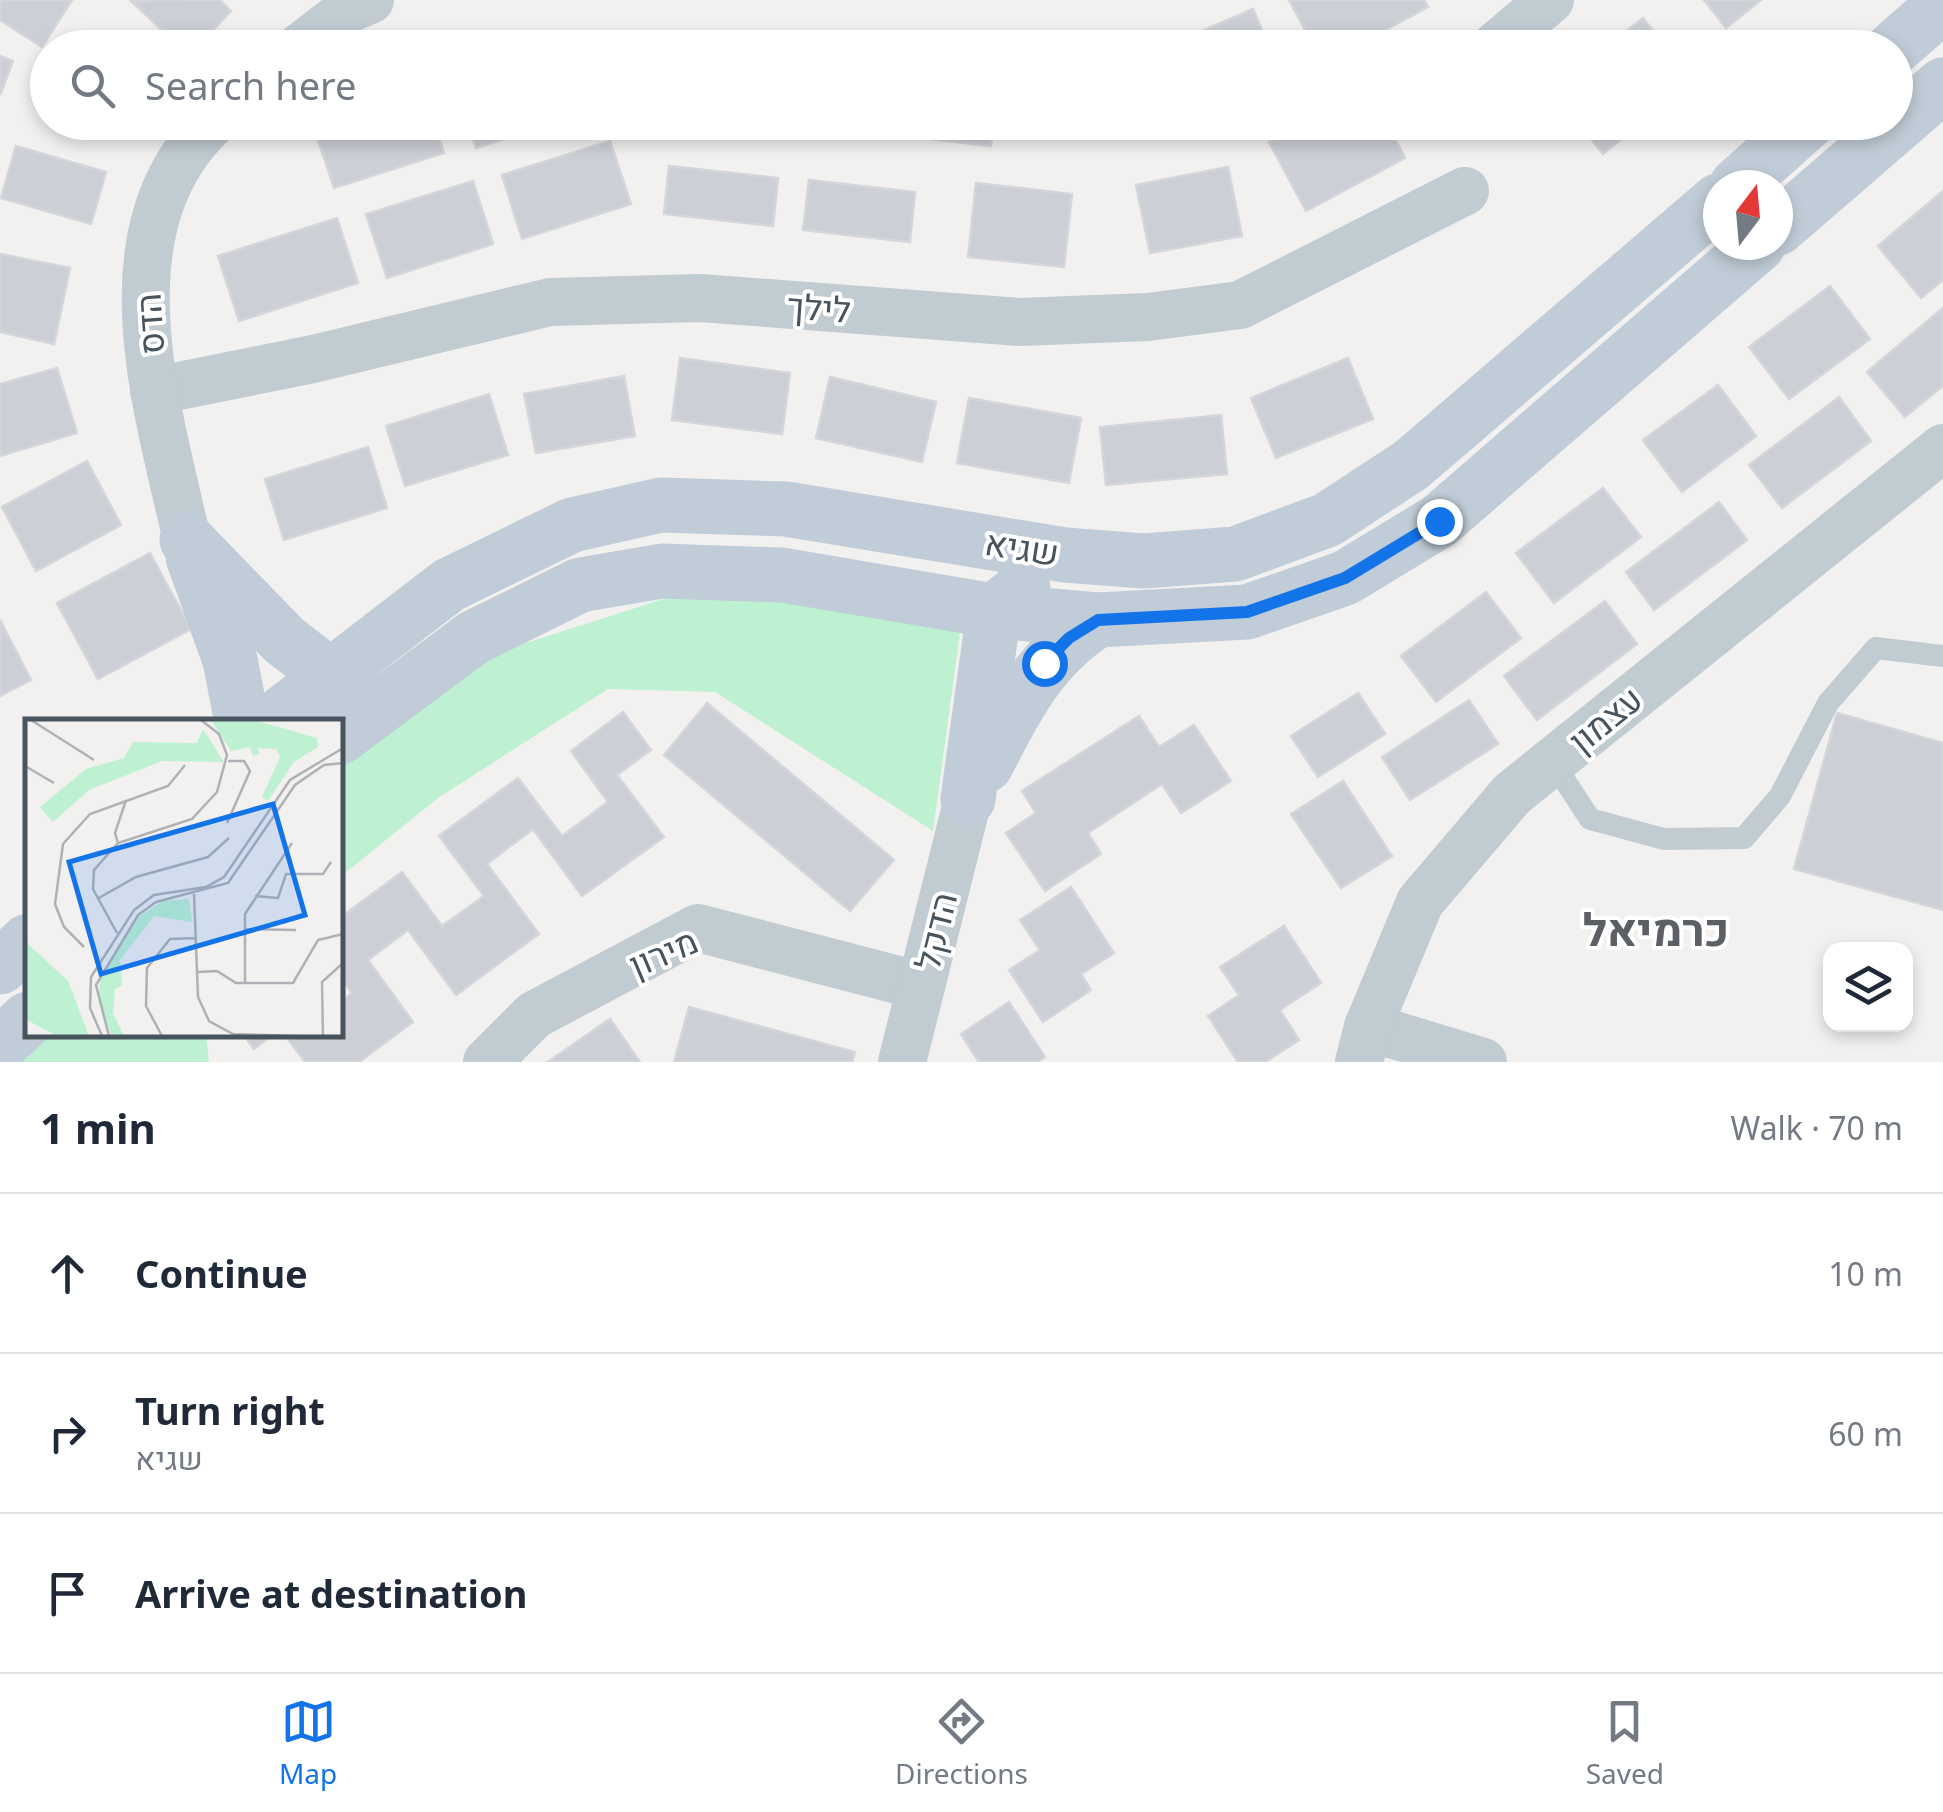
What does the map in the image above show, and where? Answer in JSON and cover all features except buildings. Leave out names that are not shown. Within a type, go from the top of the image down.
[{"type":"street","points":[[322,30],[351,8],[370,0]]},
{"type":"street","points":[[1514,30],[1550,0]]},
{"type":"street","points":[[1913,31],[1943,5]]},
{"type":"street","points":[[1913,111],[1943,85]]},
{"type":"street","name":"הדס","points":[[187,540],[154,391],[143,292],[155,209],[201,140]]},
{"type":"street","points":[[1753,170],[1787,140]]},
{"type":"street","points":[[1793,215],[1880,140]]},
{"type":"street","name":"לילך","points":[[154,391],[313,360],[550,302],[700,298],[1020,322],[1148,317],[1240,305],[1465,190]]},
{"type":"street","name":"שגיא","points":[[279,719],[329,699],[449,585],[572,525],[661,505],[786,508],[1065,555],[1144,562],[1235,554],[1327,520],[1445,439],[1703,214]]},
{"type":"street","name":"שגיא","points":[[342,736],[474,638],[580,585],[662,570],[782,575],[994,611],[1098,620],[1247,612],[1345,578],[1439,521],[1741,260]]},
{"type":"street","name":"עצמון","points":[[1363,1044],[1420,902],[1512,794],[1943,448]]},
{"type":"street","points":[[187,540],[284,640],[329,699]]},
{"type":"street","points":[[187,540],[230,660],[241,719]]},
{"type":"street","points":[[968,800],[994,611],[1065,555]]},
{"type":"street","points":[[968,800],[1044,663],[1069,638],[1098,620]]},
{"type":"street","name":"הדקל","points":[[902,1062],[968,800]]},
{"type":"street","name":"מירון","points":[[487,1062],[534,1015],[698,928],[921,986]]},
{"type":"street","points":[[0,968],[25,944]]},
{"type":"street","points":[[0,1045],[25,1021]]},
{"type":"street","points":[[1363,1044],[1483,1062]]},
{"type":"lane","points":[[1552,761],[1590,818],[1664,838],[1744,838],[1780,796],[1828,703],[1876,648],[1943,656]]},
{"type":"green space","points":[[732,577],[961,625],[933,831],[715,692],[608,689],[438,798],[342,875],[342,764],[457,665]]},
{"type":"green space","points":[[45,1037],[206,1037],[209,1062],[20,1062]]},
{"type":"district","name":"כרמיאל","points":[[1656,928]]},
{"type":"route","points":[[1044,663],[1069,638],[1098,620],[1247,612],[1345,578],[1439,521]]}]
